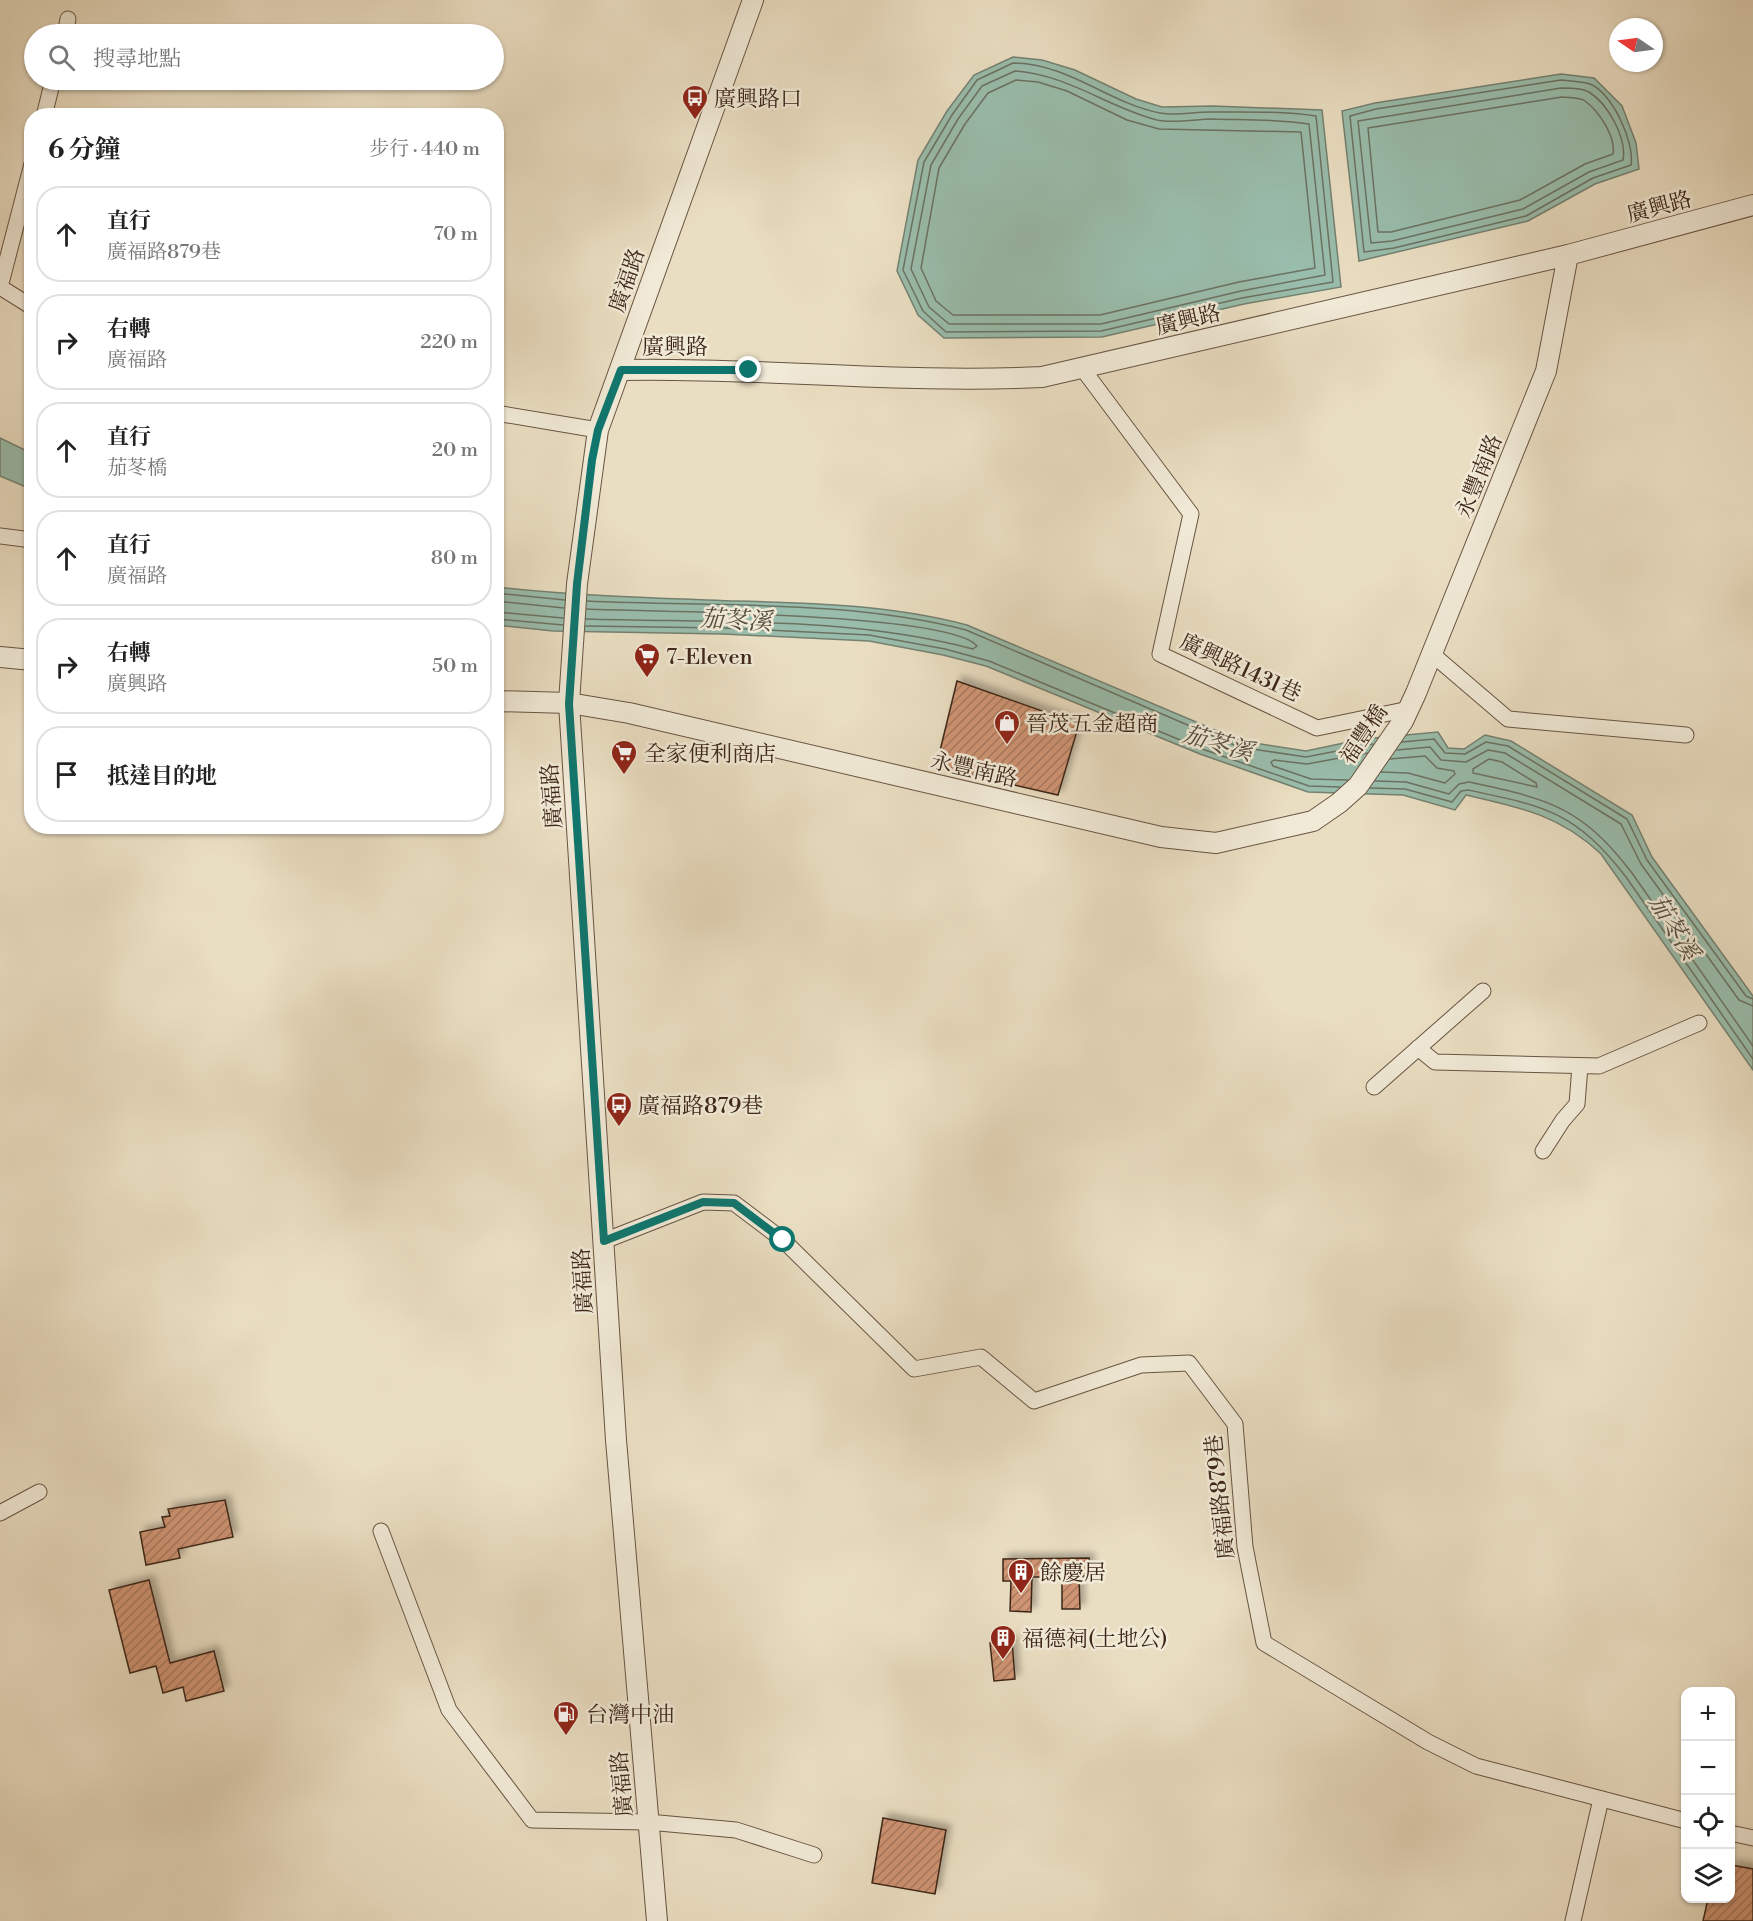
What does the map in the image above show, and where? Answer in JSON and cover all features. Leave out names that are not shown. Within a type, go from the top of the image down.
[{"type":"street","name":"廣福路","points":[[657,1921],[617,1452],[569,704],[577,584],[598,430],[621,370],[664,242],[711,123],[753,0]]},
{"type":"street","points":[[67,24],[69,19]]},
{"type":"street","points":[[46,108],[50,90]]},
{"type":"street","points":[[24,195],[0,287],[24,302]]},
{"type":"street","name":"廣興路","points":[[621,370],[699,369],[975,380],[1042,377],[1568,255],[1753,205]]},
{"type":"street","name":"永豐南路","points":[[1409,709],[1546,371],[1568,255]]},
{"type":"street","name":"廣興路1431巷","points":[[1082,368],[1191,514],[1160,654],[1317,728],[1409,709]]},
{"type":"street","points":[[504,413],[598,430]]},
{"type":"street","points":[[0,536],[24,539]]},
{"type":"street","points":[[1431,654],[1508,719],[1686,735]]},
{"type":"street","points":[[0,657],[24,659]]},
{"type":"street","name":"永豐南路","points":[[504,701],[569,704],[629,713],[1161,837],[1216,843],[1313,821],[1358,786]]},
{"type":"street","name":"福豐橋","points":[[1358,786],[1409,709]]},
{"type":"street","points":[[1374,1087],[1483,991]]},
{"type":"street","points":[[1418,1048],[1435,1062],[1599,1066],[1699,1023]]},
{"type":"street","points":[[1543,1151],[1563,1120],[1577,1104],[1580,1066]]},
{"type":"street","name":"廣福路879巷","points":[[604,1241],[703,1202],[734,1203],[783,1240],[914,1369],[981,1357],[1034,1401],[1141,1365],[1189,1363],[1235,1424],[1245,1547],[1264,1644],[1428,1742],[1476,1767],[1681,1820]]},
{"type":"street","points":[[0,1513],[39,1492]]},
{"type":"street","points":[[381,1531],[449,1710],[532,1820],[648,1822],[736,1830],[814,1855]]},
{"type":"street","points":[[1573,1921],[1601,1799]]},
{"type":"street","points":[[1735,1834],[1753,1839]]},
{"type":"water","points":[[1013,57],[1042,60],[1075,70],[1136,99],[1162,107],[1213,106],[1322,110],[1341,287],[1244,304],[1102,337],[944,338],[918,315],[897,271],[918,160],[947,111],[974,75]]},
{"type":"water","points":[[1561,74],[1594,78],[1622,106],[1636,143],[1639,169],[1595,184],[1528,221],[1359,261],[1342,111],[1375,103]]},
{"type":"water","points":[[0,438],[24,450],[24,486],[0,476]]},
{"type":"water","name":"茄苳溪","points":[[504,588],[557,593],[824,604],[882,609],[939,618],[967,625],[1241,741],[1306,751],[1363,739],[1438,732],[1448,748],[1464,749],[1485,735],[1511,741],[1632,815],[1652,857],[1753,996],[1753,1070],[1601,854],[1570,830],[1538,814],[1466,795],[1455,810],[1403,795],[1308,792],[1200,754],[986,666],[869,641],[723,634],[553,631],[504,626]]},
{"type":"building","name":"晉茂五金超商","points":[[957,681],[1079,724],[1058,795],[936,767]]},
{"type":"building","points":[[225,1500],[233,1537],[178,1549],[180,1558],[146,1565],[140,1532],[165,1527],[162,1517],[170,1516],[168,1509]]},
{"type":"building","name":"餘慶居","points":[[1089,1558],[1089,1576],[1079,1576],[1080,1609],[1062,1609],[1062,1577],[1032,1577],[1031,1612],[1010,1611],[1011,1581],[1003,1581],[1003,1559]]},
{"type":"building","points":[[149,1580],[170,1663],[214,1651],[224,1691],[186,1701],[183,1687],[163,1693],[156,1666],[130,1673],[109,1590]]},
{"type":"building","name":"福德祠(土地公)","points":[[1012,1641],[1015,1679],[994,1681],[990,1643]]},
{"type":"building","points":[[883,1818],[946,1830],[935,1894],[872,1883]]},
{"type":"building","points":[[1735,1866],[1753,1869],[1753,1921],[1703,1921],[1707,1903],[1735,1903]]},
{"type":"place","name":"廣興路口","points":[[695,121]]},
{"type":"place","name":"7-Eleven","points":[[647,679]]},
{"type":"place","name":"晉茂五金超商","points":[[1007,746]]},
{"type":"place","name":"全家便利商店","points":[[624,776]]},
{"type":"place","name":"廣福路879巷","points":[[619,1128]]},
{"type":"place","name":"餘慶居","points":[[1021,1595]]},
{"type":"place","name":"福德祠(土地公)","points":[[1003,1661]]},
{"type":"place","name":"台灣中油","points":[[566,1737]]},
{"type":"route","points":[[749,370],[621,370],[598,430],[592,460],[577,584],[569,704],[604,1241],[703,1202],[734,1203],[783,1240]]}]
